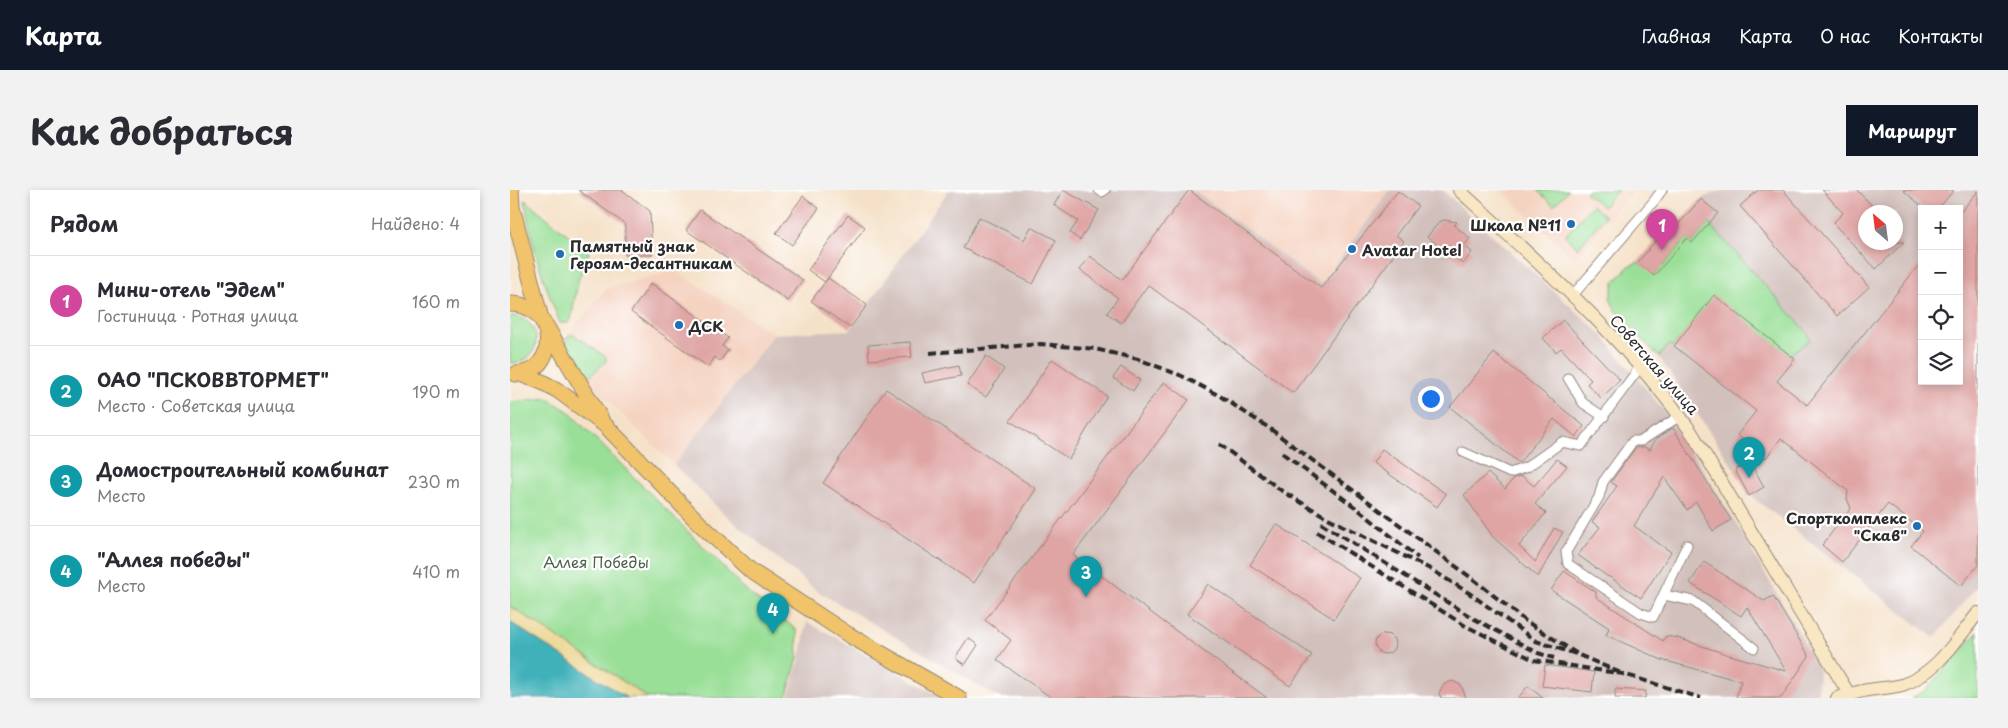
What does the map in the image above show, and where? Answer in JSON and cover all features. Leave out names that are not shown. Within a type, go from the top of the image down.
[{"type":"main road","points":[[511,190],[511,210],[548,339],[545,355],[535,367],[515,374]]},
{"type":"main road","points":[[510,304],[527,307],[543,321],[606,426]]},
{"type":"main road","points":[[515,374],[542,382],[557,390],[606,426],[699,523],[751,571],[848,635],[959,698]]},
{"type":"street","points":[[1099,190],[1102,192],[1106,190]]},
{"type":"street","name":"Советская улица","points":[[1459,190],[1573,295],[1640,367],[1680,416],[1844,696]]},
{"type":"street","points":[[1573,295],[1662,190]]},
{"type":"street","points":[[1463,452],[1510,472],[1527,467],[1562,442],[1581,446],[1640,367]]},
{"type":"street","points":[[1568,378],[1583,403],[1604,417]]},
{"type":"street","points":[[1680,416],[1641,441],[1633,441],[1603,482],[1599,497],[1566,552],[1568,564],[1641,613],[1653,618],[1687,545]]},
{"type":"street","points":[[1664,595],[1693,601],[1754,648]]},
{"type":"street","points":[[1844,696],[1904,684],[1925,673],[1978,613]]},
{"type":"shaded area","points":[[949,190],[1194,190],[1321,284],[1390,190],[1442,190],[1600,333],[1676,425],[1746,540],[1819,668],[1818,692],[1815,698],[1000,698],[817,591],[723,513],[674,465],[774,334],[850,330]]},
{"type":"shaded area","points":[[1194,190],[1390,190],[1321,284]]},
{"type":"shaded area","name":"Школа №11","points":[[1500,190],[1634,190],[1575,259]]},
{"type":"shaded area","points":[[1726,190],[1978,190],[1978,585],[1934,638],[1755,499],[1659,357],[1714,295],[1808,333],[1709,223],[1718,213],[1701,199],[1713,193]]},
{"type":"shaded area","points":[[675,270],[774,334],[674,465],[585,378],[563,341],[606,289]]},
{"type":"shaded area","points":[[807,622],[943,698],[788,698],[800,659]]},
{"type":"green space","points":[[1537,190],[1568,190],[1554,206]]},
{"type":"green space","points":[[1587,190],[1618,190],[1603,207],[1585,192]]},
{"type":"green space","points":[[525,200],[589,252],[578,281],[571,320],[568,323],[560,323],[548,293],[534,247]]},
{"type":"green space","points":[[1592,205],[1605,216],[1578,248],[1565,236]]},
{"type":"green space","points":[[1709,223],[1808,333],[1810,340],[1789,355],[1714,296],[1674,346],[1669,345],[1659,357],[1615,310],[1610,298],[1614,283],[1629,266],[1638,262],[1655,275],[1687,238],[1692,243]]},
{"type":"green space","points":[[514,316],[524,320],[531,326],[536,342],[534,350],[529,357],[521,362],[510,363],[510,317]]},
{"type":"green space","points":[[569,335],[574,335],[606,357],[606,361],[592,375],[584,375],[565,342]]},
{"type":"green space","name":"Аллея Победы","points":[[547,398],[568,411],[750,594],[797,630],[798,658],[786,698],[648,698],[510,606],[510,402]]},
{"type":"green space","points":[[1978,632],[1978,698],[1911,698],[1925,691]]},
{"type":"sand","points":[[510,606],[648,698],[627,698],[510,622]]},
{"type":"water","points":[[510,622],[522,630],[627,698],[510,698]]},
{"type":"building","points":[[578,190],[622,190],[650,211],[652,255],[625,255],[625,224]]},
{"type":"building","points":[[1063,190],[1099,210],[1080,240],[1070,233],[1078,221],[1054,205]]},
{"type":"building","points":[[1189,190],[1321,288],[1398,191],[1418,206],[1396,235],[1404,241],[1293,393],[1148,285],[1121,323],[1107,313],[1118,298],[1080,270],[1090,256],[1122,280]]},
{"type":"building","points":[[1758,190],[1783,190],[1869,287],[1837,316],[1740,206]]},
{"type":"building","points":[[1822,190],[1857,190],[1871,205],[1858,205],[1858,250],[1833,223],[1843,213]]},
{"type":"building","points":[[1903,190],[1954,190],[1941,205],[1920,205]]},
{"type":"building","points":[[1978,191],[1978,565],[1961,586],[1911,546],[1923,531],[1888,504],[1842,562],[1822,545],[1851,508],[1847,499],[1848,491],[1781,438],[1766,458],[1737,435],[1756,411],[1674,346],[1714,295],[1795,359],[1777,381],[1807,405],[1918,266],[1918,385],[1963,385],[1963,209]]},
{"type":"building","points":[[803,196],[819,208],[792,245],[776,233]]},
{"type":"building","points":[[1701,199],[1718,213],[1692,243],[1687,238],[1654,276],[1638,262],[1670,224],[1675,228]]},
{"type":"building","points":[[700,210],[803,280],[788,301],[686,230]]},
{"type":"building","points":[[848,215],[865,227],[825,282],[808,270]]},
{"type":"building","points":[[979,217],[1024,240],[1031,227],[1056,240],[1033,284],[963,248]]},
{"type":"building","points":[[1444,220],[1457,222],[1454,225],[1470,238],[1464,246],[1472,252],[1463,264],[1427,237],[1439,222]]},
{"type":"building","points":[[1858,250],[1896,250],[1876,269]]},
{"type":"building","points":[[828,278],[867,305],[850,328],[811,301]]},
{"type":"building","name":"ДСК","points":[[651,283],[728,338],[722,346],[728,350],[720,361],[715,357],[708,367],[631,312]]},
{"type":"building","points":[[1563,320],[1620,380],[1601,398],[1587,384],[1591,380],[1561,348],[1556,352],[1543,338]]},
{"type":"building","points":[[910,342],[912,357],[869,360],[868,345]]},
{"type":"building","points":[[1494,353],[1584,426],[1576,437],[1554,419],[1519,463],[1450,407]]},
{"type":"building","points":[[986,356],[1004,369],[986,397],[967,385]]},
{"type":"building","points":[[1052,359],[1107,396],[1069,459],[1010,421]]},
{"type":"building","points":[[959,365],[961,376],[925,383],[922,373]]},
{"type":"building","points":[[1121,367],[1140,380],[1133,391],[1113,378]]},
{"type":"building","points":[[1164,382],[1189,400],[1073,555],[1267,698],[1052,698],[997,660],[1011,640],[985,620]]},
{"type":"building","points":[[886,389],[1036,489],[974,583],[823,483]]},
{"type":"building","points":[[1673,428],[1731,520],[1713,531],[1696,502],[1687,510],[1664,477],[1634,526],[1671,552],[1641,598],[1578,555],[1600,527],[1592,522],[1617,486],[1611,482],[1636,447],[1644,447],[1650,450],[1656,439]]},
{"type":"building","points":[[1382,449],[1446,494],[1437,507],[1373,463]]},
{"type":"building","points":[[1557,459],[1567,466],[1535,504],[1546,513],[1519,546],[1535,562],[1554,528],[1563,532],[1538,577],[1493,537],[1464,495],[1488,473],[1505,489],[1514,478],[1522,476],[1534,486]]},
{"type":"building","points":[[1750,461],[1764,487],[1749,496],[1735,470]]},
{"type":"building","points":[[1276,524],[1360,578],[1334,619],[1250,565]]},
{"type":"building","points":[[1704,562],[1764,601],[1773,596],[1809,656],[1781,698],[1736,698],[1741,681],[1662,660],[1606,635],[1609,628],[1551,590],[1564,571],[1596,592],[1596,597],[1663,641],[1666,636],[1678,638],[1786,671],[1747,607],[1741,616],[1690,583]]},
{"type":"building","points":[[1208,584],[1312,655],[1290,686],[1187,614]]},
{"type":"building","points":[[1385,634],[1392,637],[1395,644],[1392,651],[1385,654],[1378,651],[1375,644],[1378,637]]},
{"type":"building","points":[[968,638],[978,645],[965,665],[955,658]]},
{"type":"building","points":[[1545,665],[1594,672],[1592,692],[1542,686]]},
{"type":"building","points":[[1452,681],[1461,685],[1466,698],[1441,698],[1439,693],[1443,685]]},
{"type":"building","points":[[1528,686],[1543,698],[1518,698]]},
{"type":"building","points":[[1615,689],[1646,691],[1645,698],[1615,698]]},
{"type":"railway","points":[[930,353],[1041,344],[1095,349],[1138,359],[1182,376],[1220,396],[1269,428],[1477,582],[1524,620],[1579,655]]},
{"type":"railway","points":[[1219,444],[1282,491],[1326,517],[1432,570],[1469,593],[1536,641],[1579,655],[1623,674]]},
{"type":"railway","points":[[1282,453],[1359,510],[1418,558]]},
{"type":"railway","points":[[1321,523],[1471,617],[1538,653],[1554,658]]},
{"type":"railway","points":[[1317,532],[1464,625],[1534,660],[1623,674],[1701,698]]},
{"type":"place","name":"Школа №11","points":[[1571,224]]},
{"type":"place","name":"Avatar Hotel","points":[[1352,249]]},
{"type":"place","name":"Мини-отель \"Эдем\"","points":[[1662,250]]},
{"type":"place","name":"Памятный знак Героям-десантникам","points":[[560,254]]},
{"type":"place","name":"ДСК","points":[[679,325]]},
{"type":"place","name":"ОАО \"ПСКОВВТОРМЕТ\"","points":[[1749,478]]},
{"type":"place","name":"Спорткомплекс \"Скав\"","points":[[1917,526]]},
{"type":"place","name":"Домостроительный комбинат","points":[[1086,597]]},
{"type":"place","name":"\"Аллея победы\"","points":[[773,634]]}]
